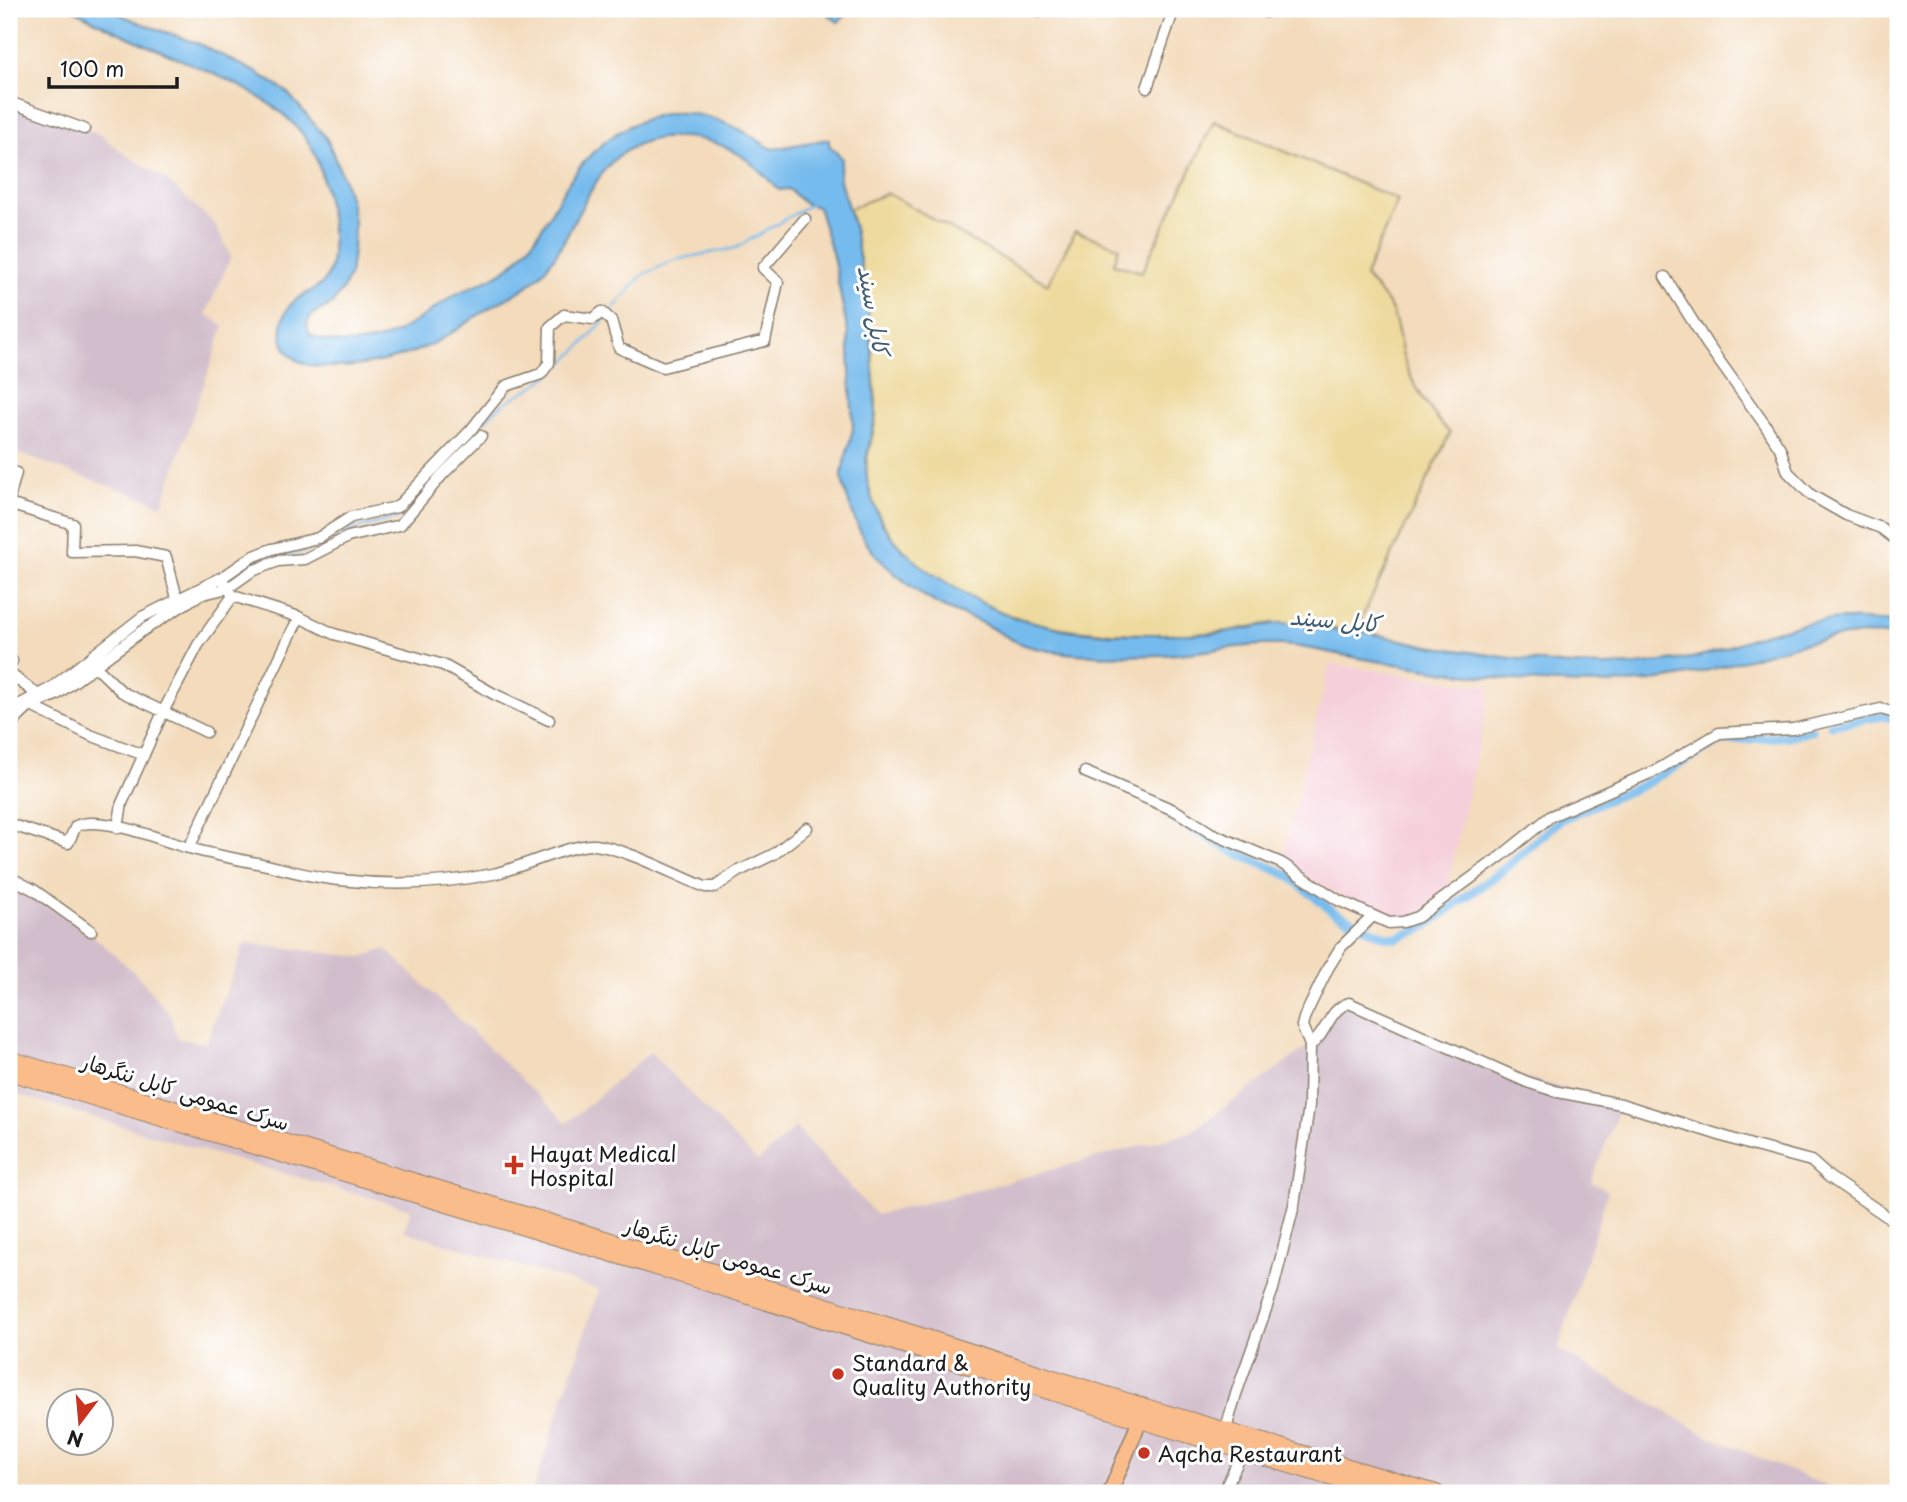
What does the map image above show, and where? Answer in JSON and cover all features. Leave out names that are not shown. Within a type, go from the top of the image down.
[{"type":"highway","name":"سرک عمومی کابل ننگرهار","points":[[9,1059],[30,1072],[217,1129],[586,1240],[823,1305],[1145,1406],[1436,1493]]},
{"type":"highway","name":"سرک عمومی کابل ننگرهار","points":[[9,1072],[30,1072]]},
{"type":"highway","name":"سرک عمومی کابل ننگرهار","points":[[586,1240],[676,1273],[1140,1420],[1383,1493]]},
{"type":"main road","points":[[1111,1493],[1140,1420]]},
{"type":"street","points":[[1147,88],[1174,9]]},
{"type":"street","points":[[9,102],[84,130]]},
{"type":"street","points":[[16,711],[73,672],[142,617],[223,577],[252,557],[272,549],[318,538],[346,519],[397,507],[470,431],[506,386],[541,374],[549,363],[550,327],[564,315],[593,319],[606,316],[619,348],[663,367],[765,341],[778,282],[763,268],[805,219]]},
{"type":"street","points":[[1665,277],[1707,344],[1780,448],[1788,472],[1811,495],[1846,514],[1881,528],[1898,541]]},
{"type":"street","points":[[118,828],[122,803],[163,713],[198,645],[231,592],[252,571],[278,561],[305,559],[348,537],[400,526],[442,475],[481,436]]},
{"type":"street","points":[[9,470],[16,473],[9,502],[73,524],[72,552],[135,551],[166,557],[177,598]]},
{"type":"street","points":[[223,577],[231,592]]},
{"type":"street","points":[[16,711],[56,695],[90,667],[96,667],[142,631],[199,595],[231,592],[299,617],[334,634],[443,665],[494,694],[549,720]]},
{"type":"street","points":[[189,848],[299,617]]},
{"type":"street","points":[[9,659],[12,661],[9,665]]},
{"type":"street","points":[[96,667],[122,692],[206,732]]},
{"type":"street","points":[[9,673],[38,695]]},
{"type":"street","points":[[1085,772],[1176,811],[1211,833],[1281,863],[1338,900],[1389,923],[1418,917],[1551,816],[1657,769],[1718,733],[1793,729],[1881,709],[1898,714]]},
{"type":"street","points":[[16,711],[144,755]]},
{"type":"street","points":[[9,824],[68,842],[76,826],[83,823],[118,828],[189,848],[338,880],[395,884],[494,874],[579,846],[595,845],[614,850],[705,887],[715,887],[737,872],[774,854],[807,828]]},
{"type":"street","points":[[9,877],[34,890],[90,931]]},
{"type":"street","points":[[1226,1429],[1273,1289],[1294,1205],[1309,1106],[1308,1040],[1302,1026],[1304,1018],[1341,947],[1373,916]]},
{"type":"street","points":[[1308,1040],[1315,1042],[1328,1020],[1343,1005],[1349,1003],[1527,1082],[1558,1092],[1621,1104],[1811,1161],[1829,1177],[1898,1224]]},
{"type":"street","points":[[1223,1493],[1243,1451]]},
{"type":"shaded area","points":[[9,103],[101,135],[123,153],[164,178],[215,224],[231,257],[206,314],[224,326],[162,505],[9,450]]},
{"type":"shaded area","points":[[1330,664],[1491,687],[1445,898],[1418,917],[1389,923],[1281,863]]},
{"type":"shaded area","points":[[12,882],[91,934],[137,975],[170,1015],[178,1039],[206,1043],[245,943],[362,957],[386,949],[567,1123],[650,1052],[758,1162],[795,1127],[876,1215],[1191,1132],[1310,1045],[1343,1005],[1499,1071],[1621,1104],[1591,1182],[1608,1191],[1558,1349],[1706,1435],[1843,1493],[532,1493],[599,1290],[404,1231],[411,1209],[9,1092],[9,892]]},
{"type":"sand","points":[[1214,121],[1398,200],[1365,276],[1392,311],[1404,359],[1417,388],[1450,433],[1356,630],[1277,623],[1203,634],[1120,634],[1039,624],[988,606],[936,577],[912,558],[883,523],[871,496],[866,472],[875,422],[875,394],[864,285],[849,209],[887,193],[1048,284],[1075,231],[1119,247],[1114,264],[1142,272]]},
{"type":"water","points":[[72,9],[108,9],[197,43],[256,72],[287,92],[327,139],[343,177],[354,222],[350,274],[332,304],[312,314],[307,324],[309,334],[331,342],[360,343],[389,336],[453,296],[504,271],[533,241],[580,166],[615,134],[643,120],[670,113],[701,115],[741,130],[773,149],[829,139],[829,145],[842,158],[839,177],[854,228],[867,299],[876,413],[866,461],[872,499],[882,524],[901,548],[925,569],[972,598],[1012,617],[1068,630],[1109,634],[1220,633],[1277,623],[1295,623],[1338,631],[1356,630],[1429,646],[1504,657],[1566,665],[1605,666],[1692,658],[1763,634],[1811,622],[1842,619],[1898,622],[1898,636],[1866,634],[1835,637],[1682,676],[1651,681],[1584,684],[1483,677],[1293,646],[1260,645],[1130,656],[1066,653],[1028,646],[932,601],[894,573],[870,548],[861,534],[842,480],[853,429],[848,333],[833,256],[818,207],[804,203],[789,189],[779,190],[746,159],[717,144],[684,137],[650,140],[635,146],[616,158],[604,170],[548,266],[522,290],[443,339],[415,351],[381,362],[357,366],[312,366],[300,362],[289,353],[282,336],[285,313],[298,299],[326,278],[332,257],[328,202],[318,163],[308,142],[293,123],[251,92],[125,36]]},
{"type":"water","points":[[821,9],[854,9],[838,22]]},
{"type":"waterway","points":[[608,315],[641,276],[674,260],[736,248],[811,204]]},
{"type":"waterway","points":[[485,421],[500,406],[538,384],[554,371],[604,320]]},
{"type":"waterway","points":[[250,564],[271,557],[304,552],[349,531],[403,516]]},
{"type":"waterway","points":[[1831,725],[1882,716],[1898,719]]},
{"type":"waterway","points":[[1169,816],[1228,849],[1288,875],[1334,912],[1384,936],[1397,938],[1421,929],[1502,871],[1561,819],[1641,786],[1720,741],[1789,736],[1811,730]]},
{"type":"place","name":"Hayat Medical Hospital","points":[[514,1165]]},
{"type":"place","name":"Standard & Quality Authority","points":[[838,1374]]},
{"type":"place","name":"Aqcha Restaurant","points":[[1144,1453]]},
{"type":"water label","name":"کابل سيند","points":[[875,310]]},
{"type":"water label","name":"کابل سيند","points":[[1335,619]]}]
